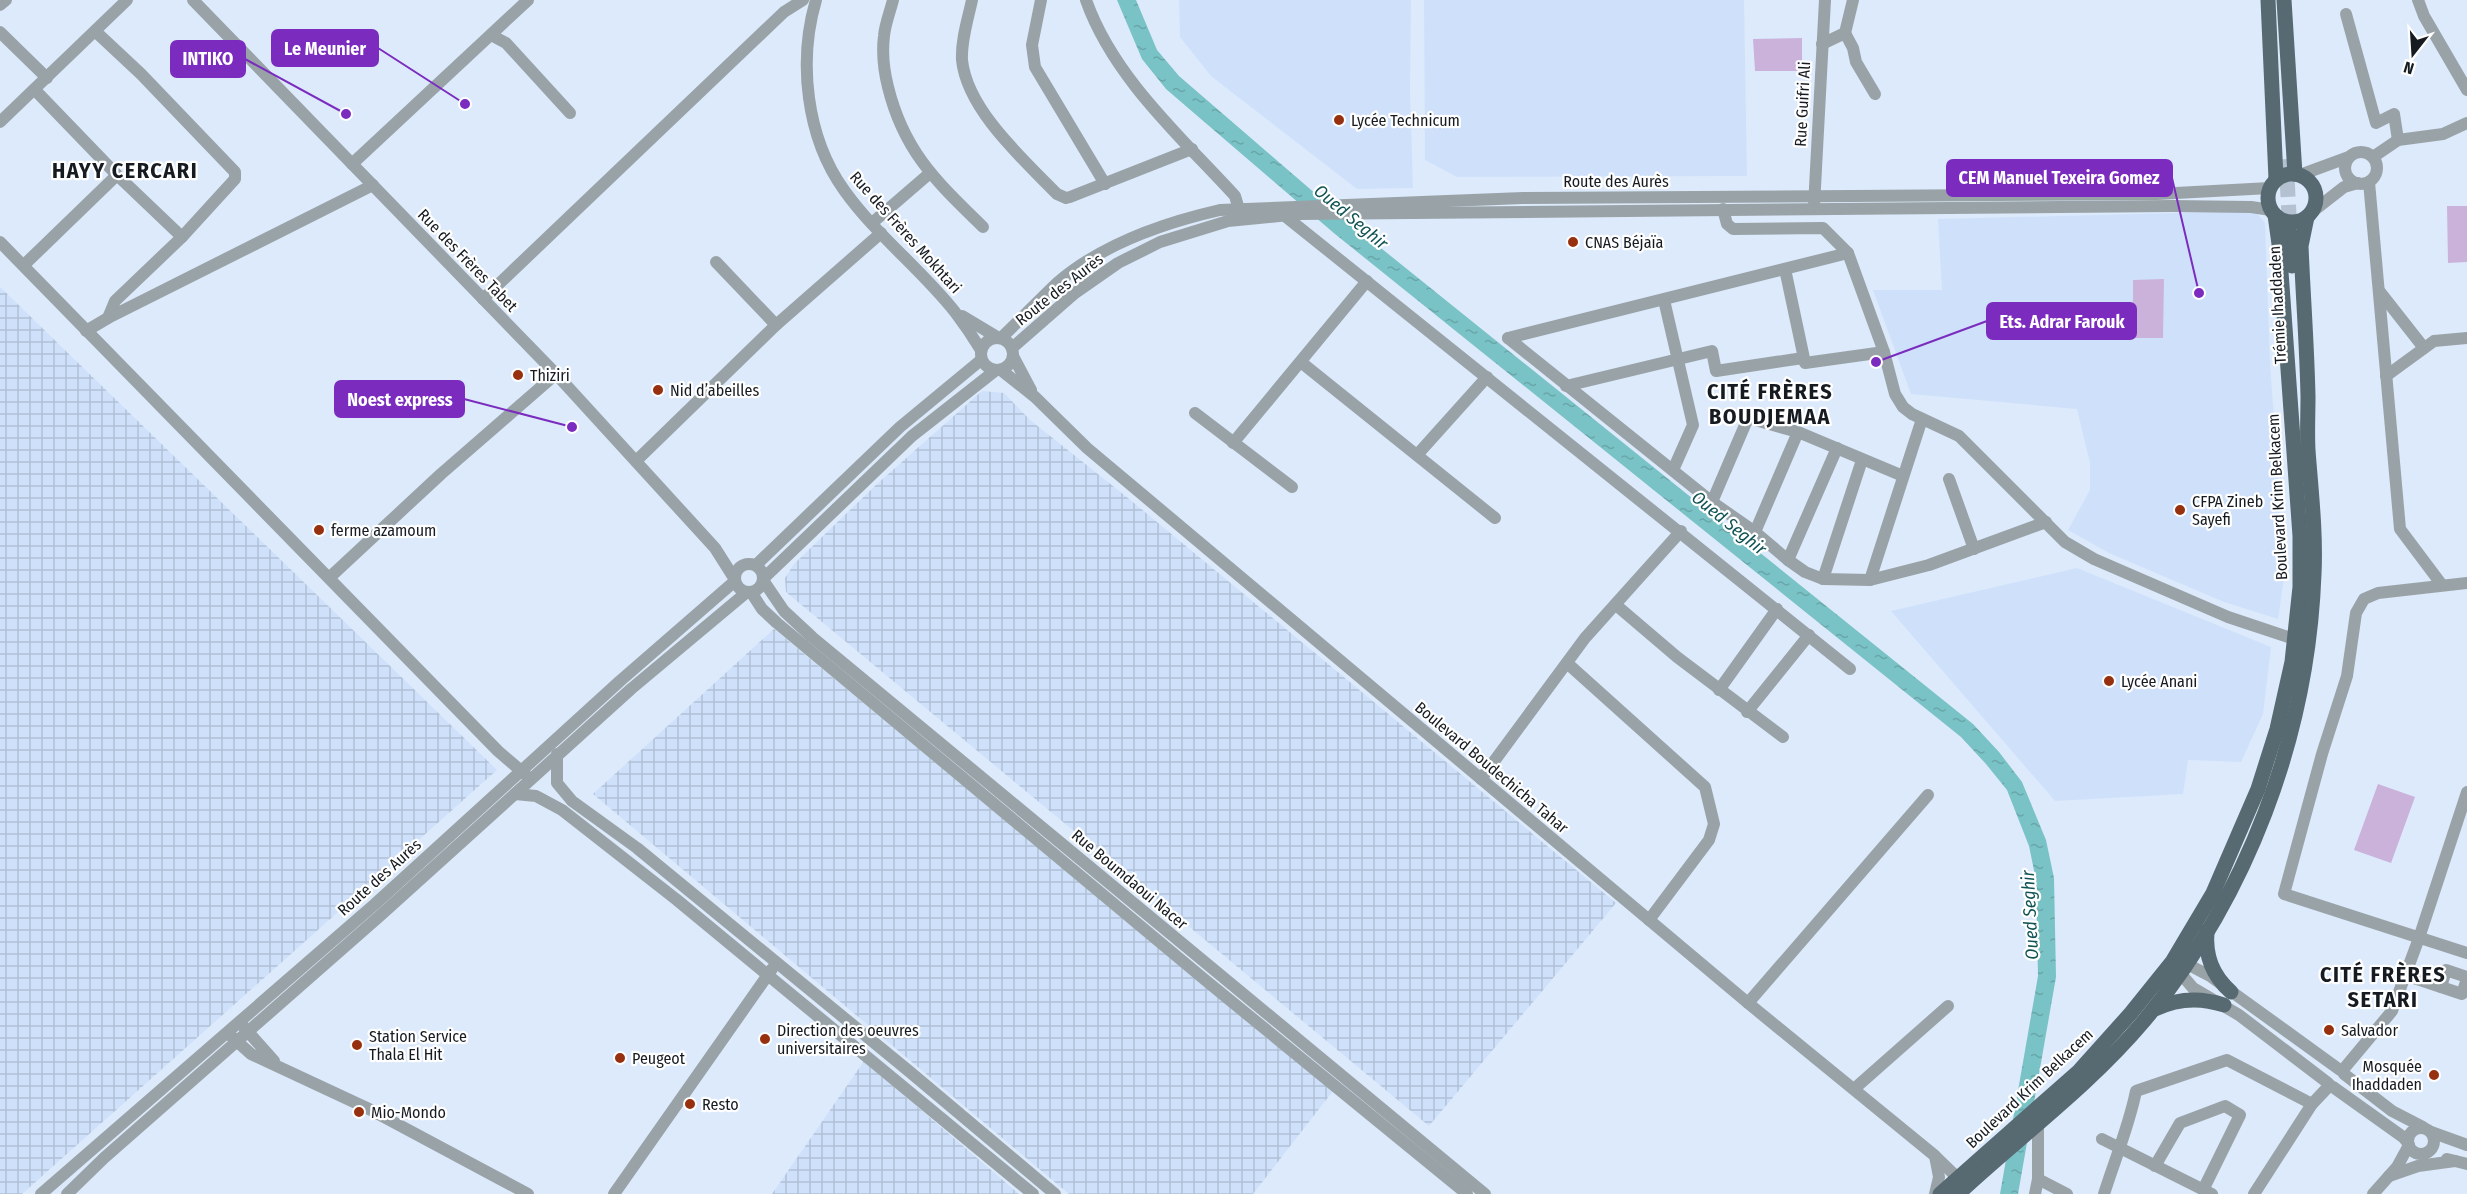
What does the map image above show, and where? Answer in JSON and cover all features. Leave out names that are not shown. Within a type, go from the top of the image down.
[{"type":"main road","points":[[2268,0],[2273,184],[2268,201],[2273,213],[2287,222],[2294,222],[2310,214],[2315,205],[2315,191],[2307,178],[2297,174],[2283,175],[2273,184]]},
{"type":"main road","points":[[2276,0],[2286,159]]},
{"type":"main road","points":[[2284,0],[2297,174]]},
{"type":"main road","name":"Boulevard Krim Belkacem","points":[[2273,213],[2279,244],[2301,448]]},
{"type":"main road","name":"Boulevard Krim Belkacem","points":[[1940,1194],[1966,1180],[2125,1042],[2152,1010],[2207,931],[2234,884],[2260,828],[2292,727],[2306,666],[2300,641],[2301,246],[2310,214]]},
{"type":"main road","name":"Trémie Ihaddaden","points":[[2290,233],[2301,448]]},
{"type":"main road","name":"Boulevard Krim Belkacem","points":[[2036,1117],[2131,1014],[2180,967],[2258,789],[2277,729],[2292,662],[2300,641]]},
{"type":"main road","points":[[2152,1010],[2187,999],[2227,999],[2210,964],[2206,942],[2207,931]]},
{"type":"street","points":[[0,5],[6,0]]},
{"type":"street","points":[[0,122],[127,0]]},
{"type":"street","name":"Rue des Frères Tabet","points":[[193,0],[556,374],[715,548],[735,580]]},
{"type":"street","points":[[352,164],[528,0]]},
{"type":"street","points":[[483,299],[784,12],[802,0]]},
{"type":"street","name":"Rue des Frères Mokhtari","points":[[816,0],[809,25],[807,57],[809,93],[815,125],[834,174],[843,189],[872,223],[954,311],[981,355]]},
{"type":"street","points":[[893,0],[884,37],[885,72],[894,112],[911,148],[930,173],[983,227]]},
{"type":"street","points":[[972,0],[962,58],[978,104],[1004,139],[1061,197],[1070,197],[1192,149]]},
{"type":"street","points":[[1041,0],[1032,45],[1035,67],[1105,184]]},
{"type":"street","points":[[1086,0],[1115,57],[1145,98],[1235,196],[1241,214]]},
{"type":"street","name":"Rue Guifri Ali","points":[[1814,204],[1825,0]]},
{"type":"street","points":[[1852,0],[1845,33],[1853,48],[1856,62],[1875,94]]},
{"type":"street","points":[[2418,0],[2424,16],[2467,90]]},
{"type":"street","points":[[2346,14],[2376,123],[2394,114],[2398,140]]},
{"type":"street","points":[[95,31],[235,171],[235,179],[182,237],[115,301],[108,318]]},
{"type":"street","points":[[0,32],[47,78]]},
{"type":"street","points":[[1822,44],[1845,33]]},
{"type":"street","points":[[491,35],[506,43],[570,113]]},
{"type":"street","points":[[35,90],[117,175],[182,237]]},
{"type":"street","points":[[2373,157],[2398,140],[2443,134],[2467,123]]},
{"type":"street","points":[[2297,174],[2353,154],[2363,152],[2373,157],[2377,170],[2363,183],[2344,187],[2310,214]]},
{"type":"street","points":[[2349,157],[2345,170],[2350,179],[2363,183]]},
{"type":"street","points":[[872,223],[930,173]]},
{"type":"street","points":[[24,265],[117,175]]},
{"type":"street","points":[[2363,183],[2380,292],[2400,529],[2442,585]]},
{"type":"street","name":"Route des Aurès","points":[[999,338],[1059,282],[1105,252],[1126,240],[1188,217],[1298,210],[1358,209],[1723,209],[1814,204],[2157,194],[2273,184]]},
{"type":"street","points":[[86,331],[372,185]]},
{"type":"street","name":"Route des Aurès","points":[[1358,209],[1528,198],[1814,204],[2251,207],[2273,213]]},
{"type":"street","points":[[1723,209],[1725,219],[1733,229],[1823,228],[1848,253],[1884,352],[1896,394],[1903,407],[1959,436],[2065,542],[2094,559],[2228,617],[2300,641]]},
{"type":"street","name":"Route des Aurès","points":[[1013,352],[1075,293],[1118,263],[1177,236],[1241,214],[1285,216],[1298,210]]},
{"type":"street","points":[[1285,216],[1850,669]]},
{"type":"street","points":[[636,461],[776,325],[881,233]]},
{"type":"street","points":[[0,242],[498,751],[526,775]]},
{"type":"street","points":[[1848,253],[1508,338],[1712,502],[1755,532],[1805,572],[1823,579],[1870,580],[1929,565],[2046,522]]},
{"type":"street","points":[[716,262],[776,325]]},
{"type":"street","points":[[1785,269],[1805,363],[1884,352]]},
{"type":"street","points":[[1233,443],[1302,363],[1367,281]]},
{"type":"street","points":[[2380,292],[2424,348]]},
{"type":"street","points":[[1664,300],[1693,424],[1673,470]]},
{"type":"street","name":"Rue des Frères Mokhtari","points":[[954,311],[999,338]]},
{"type":"street","points":[[999,338],[1013,352],[1009,364],[912,436],[764,579],[759,588],[749,592],[738,588],[735,580],[736,570],[751,564],[981,355],[988,340],[999,338]]},
{"type":"street","points":[[2386,376],[2434,341],[2467,338]]},
{"type":"street","points":[[1566,386],[1712,351],[1716,371],[1803,358]]},
{"type":"street","name":"Boulevard Boudechicha Tahar","points":[[1013,352],[1035,397]]},
{"type":"street","points":[[981,355],[987,367],[998,370]]},
{"type":"street","points":[[1302,363],[1495,518]]},
{"type":"street","name":"Boulevard Boudechicha Tahar","points":[[998,370],[1035,397],[1087,448],[1748,1003],[1934,1155],[1948,1162],[1966,1180]]},
{"type":"street","points":[[328,578],[441,474],[556,374]]},
{"type":"street","points":[[1417,455],[1487,377]]},
{"type":"street","points":[[1195,413],[1292,487]]},
{"type":"street","points":[[1712,502],[1749,418],[1798,432],[1903,476]]},
{"type":"street","points":[[1870,580],[1923,419]]},
{"type":"street","points":[[1755,532],[1798,432]]},
{"type":"street","points":[[1788,560],[1837,448]]},
{"type":"street","points":[[1823,579],[1862,460]]},
{"type":"street","points":[[1949,479],[1974,549]]},
{"type":"street","points":[[1481,779],[1585,638],[1680,531]]},
{"type":"street","name":"Rue des Frères Tabet","points":[[715,548],[751,564]]},
{"type":"street","points":[[751,564],[762,570],[764,579]]},
{"type":"street","name":"Rue Boumdaoui Nacer","points":[[764,579],[784,611],[812,637],[1485,1194]]},
{"type":"street","name":"Route des Aurès","points":[[42,1194],[227,1031],[243,1026],[382,915],[515,794],[526,775],[620,681],[735,580]]},
{"type":"street","points":[[2467,583],[2378,593],[2364,599],[2356,613],[2347,676],[2322,754],[2283,894],[2467,954]]},
{"type":"street","name":"Route des Aurès","points":[[67,1194],[104,1158],[236,1041],[243,1026],[494,796],[556,754],[749,592]]},
{"type":"street","name":"Rue Boumdaoui Nacer","points":[[749,592],[777,623],[1204,979],[1467,1194]]},
{"type":"street","points":[[1616,604],[1719,690],[1783,737]]},
{"type":"street","points":[[1719,690],[1777,609]]},
{"type":"street","points":[[1747,712],[1809,635]]},
{"type":"street","points":[[1567,663],[1705,787],[1714,824],[1709,840],[1649,920]]},
{"type":"street","points":[[556,754],[557,783],[572,801],[638,848],[1055,1194]]},
{"type":"street","points":[[2342,1072],[2392,1011],[2419,938],[2467,792]]},
{"type":"street","points":[[515,794],[536,796],[562,810],[677,900],[1033,1194]]},
{"type":"street","points":[[1748,1003],[1928,795]]},
{"type":"street","points":[[494,796],[502,806]]},
{"type":"street","points":[[562,810],[572,801]]},
{"type":"street","points":[[614,1194],[777,963]]},
{"type":"street","points":[[2180,967],[2193,988],[2227,999],[2342,1072],[2392,1111],[2427,1130],[2467,1145]]},
{"type":"street","points":[[2180,967],[2210,976],[2227,999],[2278,1044],[2393,1130],[2413,1152],[2461,1162]]},
{"type":"street","points":[[2405,975],[2441,987],[2462,994],[2467,978],[2446,970],[2441,987]]},
{"type":"street","points":[[1854,1089],[1948,1006]]},
{"type":"street","points":[[243,1026],[277,1065]]},
{"type":"street","points":[[227,1031],[247,1052],[369,1109],[528,1194]]},
{"type":"street","points":[[873,1062],[883,1050]]},
{"type":"street","points":[[2104,1194],[2130,1117],[2136,1091],[2227,1060],[2312,1104]]},
{"type":"street","points":[[2330,1085],[2338,1088],[2343,1084],[2346,1079],[2342,1072]]},
{"type":"street","points":[[2254,1194],[2312,1104],[2330,1085]]},
{"type":"street","points":[[2102,1139],[2118,1149],[2208,1192],[2240,1115],[2225,1107],[2180,1123],[2155,1166]]},
{"type":"street","points":[[2035,1194],[2038,1179],[2036,1117]]},
{"type":"street","points":[[2373,1194],[2401,1161],[2410,1134],[2418,1128],[2427,1130],[2434,1136],[2434,1146],[2431,1150],[2389,1176]]},
{"type":"street","points":[[2389,1176],[2397,1163],[2400,1149],[2393,1130]]},
{"type":"street","points":[[1934,1155],[1939,1177],[1935,1194]]},
{"type":"street","points":[[2389,1176],[2418,1166],[2461,1162]]},
{"type":"street","points":[[2038,1179],[2067,1194]]},
{"type":"shaded area","name":"Lycée Technicum","points":[[1179,0],[1411,0],[1410,92],[1413,188],[1357,189],[1211,76],[1180,37]]},
{"type":"shaded area","points":[[1424,0],[1744,0],[1747,176],[1457,177],[1425,160]]},
{"type":"shaded area","points":[[1802,38],[1802,71],[1755,71],[1753,39]]},
{"type":"shaded area","points":[[2447,206],[2467,206],[2467,262],[2448,263]]},
{"type":"shaded area","points":[[2255,211],[2265,223],[2270,364],[2285,571],[2278,619],[2224,602],[2109,553],[2068,530],[2090,490],[2090,463],[2077,409],[1911,394],[1873,290],[1942,290],[1938,219]]},
{"type":"shaded area","points":[[2164,279],[2163,338],[2133,338],[2133,280]]},
{"type":"shaded area","points":[[0,287],[497,770],[22,1194],[0,1194]]},
{"type":"shaded area","points":[[982,391],[1004,393],[1030,420],[1128,498],[1616,903],[1429,1126],[786,592],[785,578],[794,564],[877,484]]},
{"type":"shaded area","name":"Lycée Anani","points":[[2077,568],[2271,647],[2263,714],[2241,762],[2188,760],[2183,794],[2055,801],[1891,611]]},
{"type":"shaded area","points":[[774,629],[1333,1091],[1253,1194],[1069,1194],[593,794]]},
{"type":"shaded area","points":[[2378,784],[2415,797],[2391,863],[2354,850]]},
{"type":"shaded area","points":[[864,1061],[1019,1194],[772,1194]]},
{"type":"water","points":[[1117,0],[1136,0],[1157,50],[1179,76],[1346,220],[1973,724],[2022,782],[2046,840],[2054,878],[2056,977],[2018,1194],[2000,1194],[2038,976],[2036,880],[2029,846],[2007,790],[1961,737],[1335,234],[1166,89],[1142,59]]},
{"type":"tunnel","points":[[2286,159],[2290,233]]},
{"type":"place","name":"Le Meunier","points":[[465,104]]},
{"type":"place","name":"INTIKO","points":[[346,114]]},
{"type":"place","name":"Lycée Technicum","points":[[1339,120]]},
{"type":"place","name":"CNAS Béjaïa","points":[[1573,242]]},
{"type":"place","name":"CEM Manuel Texeira Gomez","points":[[2199,293]]},
{"type":"place","name":"Ets. Adrar Farouk","points":[[1876,362]]},
{"type":"place","name":"Thiziri","points":[[518,375]]},
{"type":"place","name":"Nid d’abeilles","points":[[658,390]]},
{"type":"place","name":"Noest express","points":[[572,427]]},
{"type":"place","name":"CFPA Zineb Sayefi","points":[[2180,510]]},
{"type":"place","name":"ferme azamoum","points":[[319,530]]},
{"type":"place","name":"Lycée Anani","points":[[2109,681]]},
{"type":"place","name":"Salvador","points":[[2329,1030]]},
{"type":"place","name":"Direction des oeuvres universitaires","points":[[765,1039]]},
{"type":"place","name":"Station Service Thala El Hit","points":[[357,1045]]},
{"type":"place","name":"Peugeot","points":[[620,1058]]},
{"type":"place","name":"Mosquée Ihaddaden","points":[[2434,1075]]},
{"type":"place","name":"Resto","points":[[690,1104]]},
{"type":"place","name":"Mio-Mondo","points":[[359,1112]]},
{"type":"district","name":"HAYY CERCARI","points":[[125,170]]},
{"type":"district","name":"CITÉ FRÈRES BOUDJEMAA","points":[[1770,404]]},
{"type":"district","name":"CITÉ FRÈRES SETARI","points":[[2383,986]]},
{"type":"water label","name":"Oued Seghir","points":[[1351,217]]},
{"type":"water label","name":"Oued Seghir","points":[[1729,523]]},
{"type":"water label","name":"Oued Seghir","points":[[2030,915]]}]
